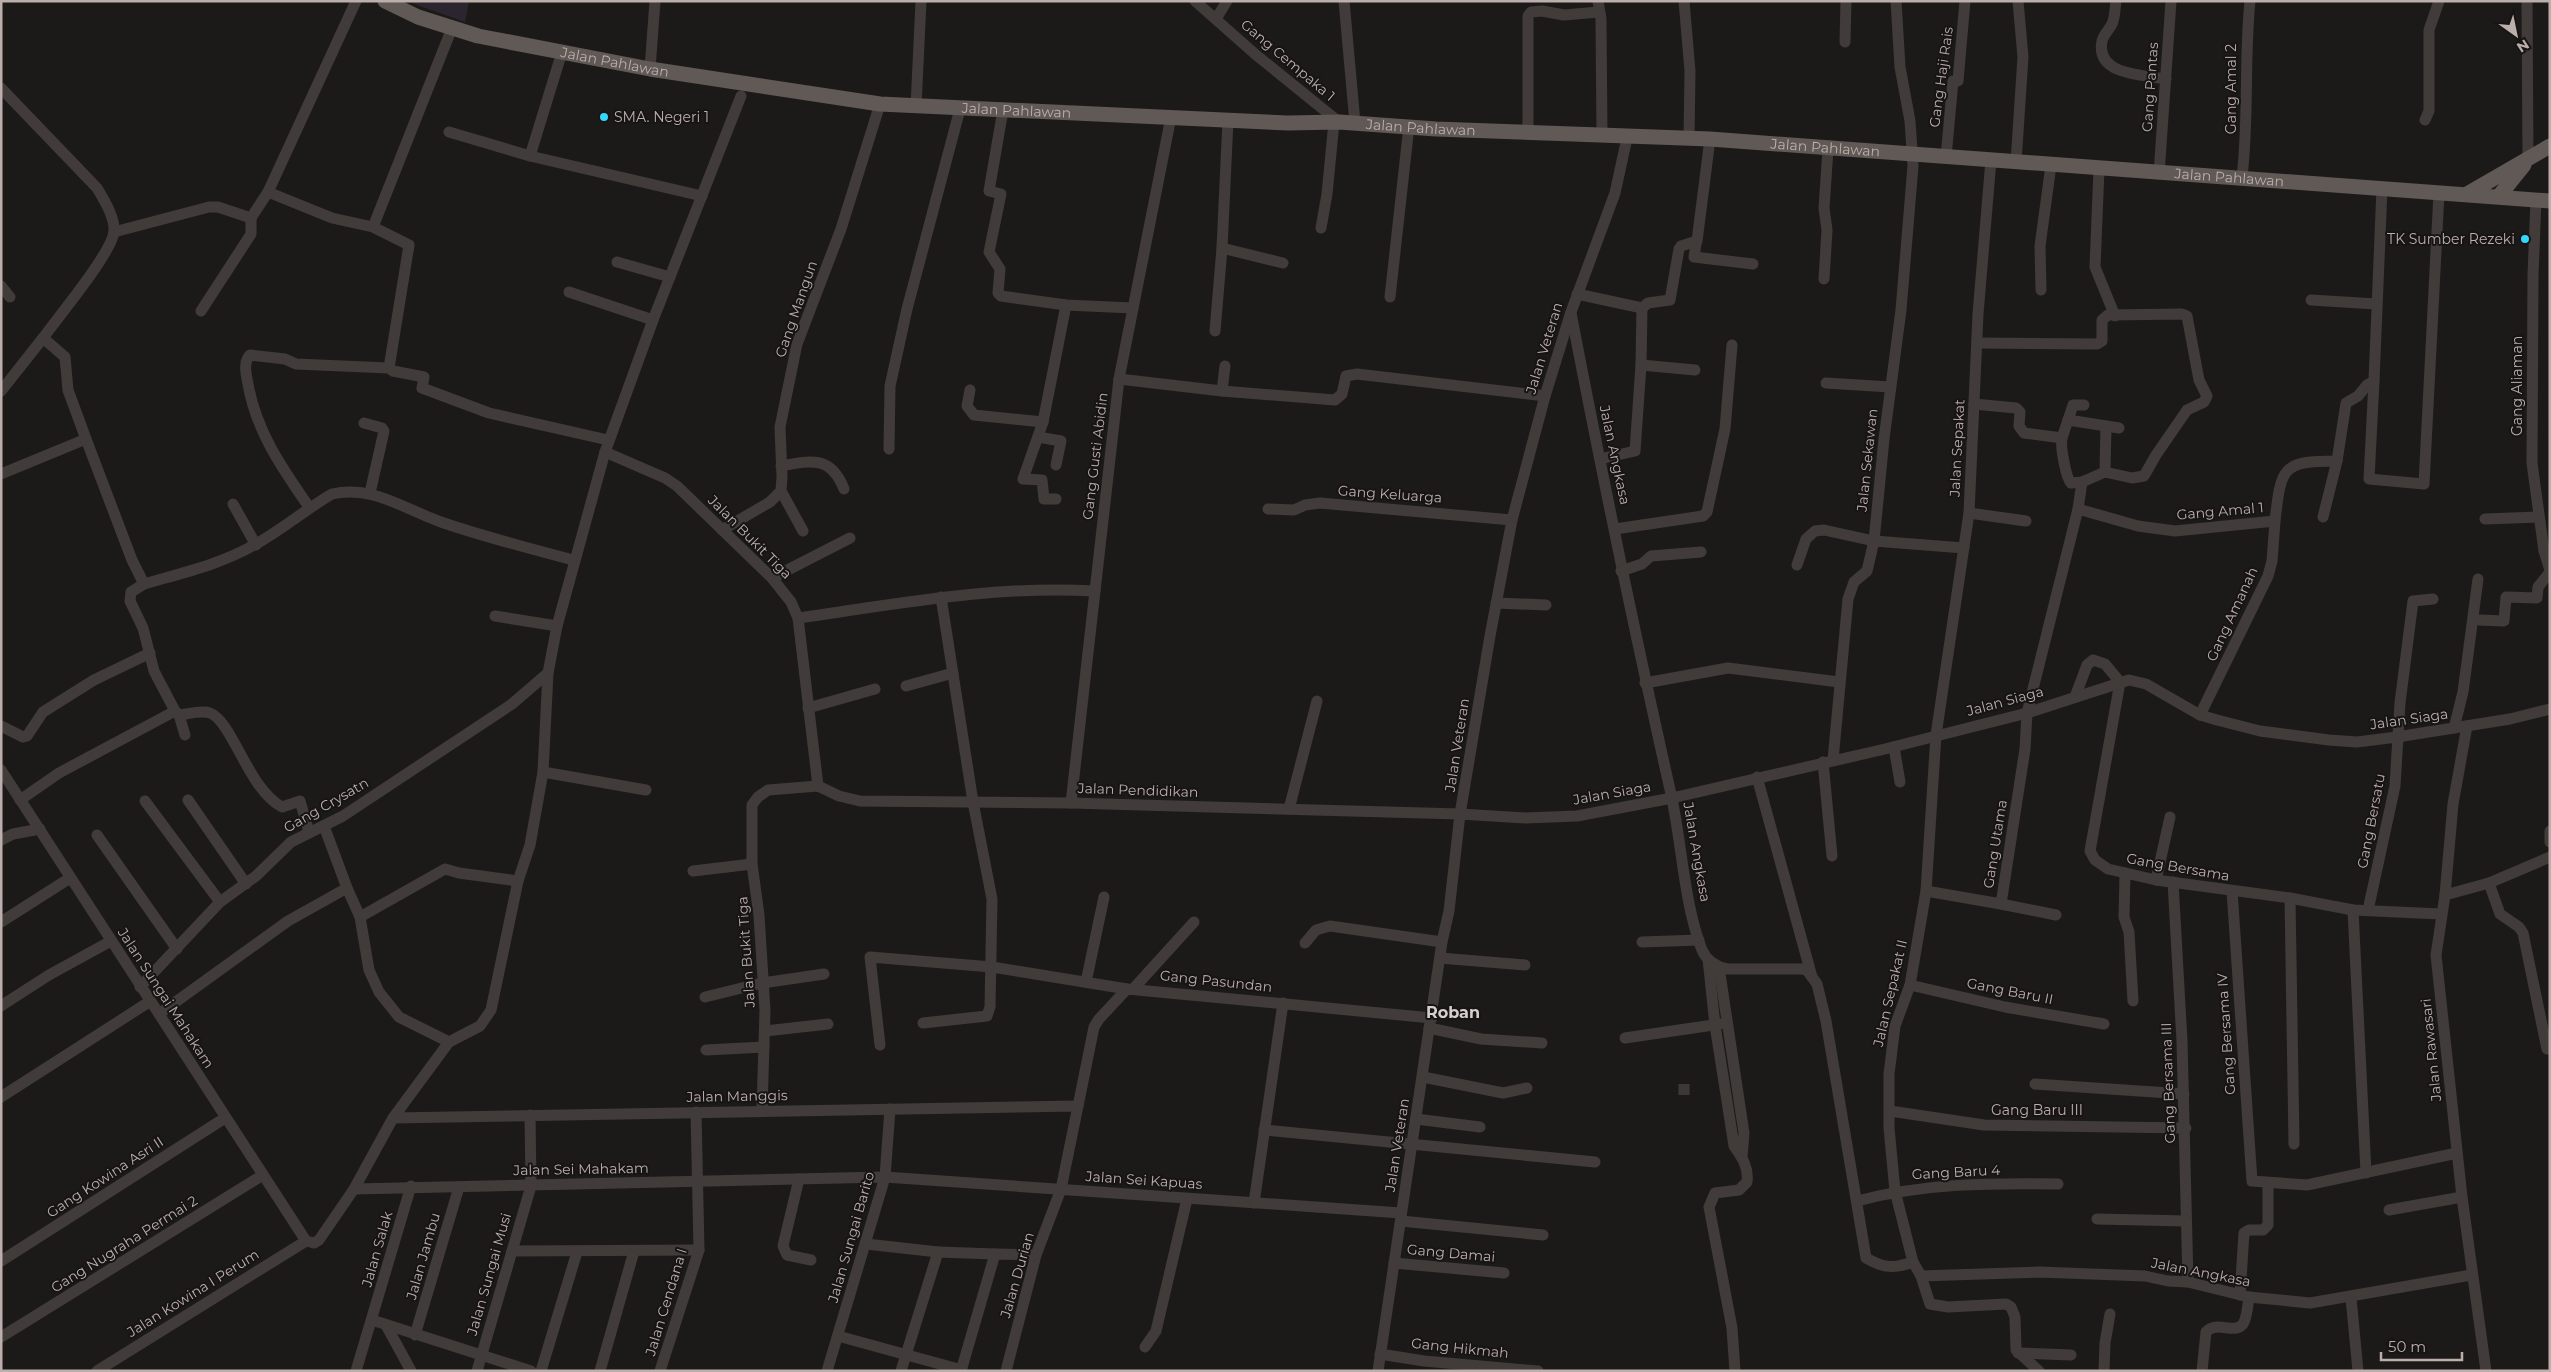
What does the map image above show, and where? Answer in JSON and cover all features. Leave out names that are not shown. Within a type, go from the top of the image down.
[{"type":"main road","name":"Jalan Pahlawan","points":[[385,1],[418,17],[478,36],[650,69],[743,90],[880,104],[1228,120],[1336,122],[1602,135],[1627,138],[1710,139],[2099,169],[2122,169],[2159,174],[2242,177],[2499,196],[2543,201]]},
{"type":"main road","points":[[2467,194],[2550,146]]},
{"type":"main road","points":[[2499,196],[2528,160]]},
{"type":"street","points":[[201,311],[251,234],[251,218],[268,192],[356,1]]},
{"type":"street","points":[[650,69],[655,1]]},
{"type":"street","points":[[916,107],[921,1]]},
{"type":"street","name":"Gang Cempaka 1","points":[[1195,1],[1336,122]]},
{"type":"street","points":[[1216,19],[1227,1]]},
{"type":"street","points":[[1344,1],[1355,123]]},
{"type":"street","points":[[1684,1],[1690,71],[1689,139]]},
{"type":"street","points":[[1846,1],[1846,42]]},
{"type":"street","name":"Jalan Sekawan","points":[[1832,856],[1828,761],[1849,594],[1854,582],[1867,571],[1874,541],[1890,387],[1901,310],[1913,166],[1910,121],[1900,68],[1896,1]]},
{"type":"street","name":"Gang Haji Rais","points":[[1946,157],[1953,81],[1958,82],[1965,1]]},
{"type":"street","points":[[2016,162],[2024,57],[2018,1]]},
{"type":"street","points":[[2116,1],[2112,25],[2102,42],[2103,57],[2108,65],[2121,71],[2166,79]]},
{"type":"street","name":"Gang Pantas","points":[[2159,174],[2171,1]]},
{"type":"street","name":"Gang Amal 2","points":[[2242,177],[2246,143],[2245,72],[2250,1]]},
{"type":"street","points":[[2425,120],[2429,111],[2428,30],[2439,1]]},
{"type":"street","points":[[2527,1],[2528,160]]},
{"type":"street","points":[[1528,132],[1528,16],[1531,12],[1542,11],[1564,15],[1598,6],[1601,19],[1602,135]]},
{"type":"street","points":[[373,227],[452,28]]},
{"type":"street","points":[[530,156],[562,52]]},
{"type":"street","points":[[1,88],[97,188],[109,208],[114,232],[102,257],[43,338],[1,391]]},
{"type":"street","points":[[313,1241],[354,1188],[392,1118],[449,1042],[480,1026],[491,1010],[518,881],[530,845],[543,772],[548,673],[573,560],[608,440],[653,320],[666,276],[702,196],[743,90]]},
{"type":"street","name":"Gang Mangun","points":[[781,491],[780,427],[797,344],[841,229],[880,104]]},
{"type":"street","points":[[888,449],[890,386],[960,109]]},
{"type":"street","points":[[1004,110],[989,191],[1001,194],[989,252],[1000,269],[997,288],[1001,296],[1066,305],[1133,308]]},
{"type":"street","name":"Gang Gusti Abidin","points":[[1071,803],[1119,379],[1171,117]]},
{"type":"street","points":[[1215,331],[1222,248],[1228,120]]},
{"type":"street","points":[[1321,228],[1336,122]]},
{"type":"street","points":[[1390,297],[1410,126]]},
{"type":"street","points":[[449,132],[530,156],[702,196]]},
{"type":"street","name":"Jalan Veteran","points":[[1378,1371],[1442,942],[1449,911],[1460,814],[1512,520],[1545,396],[1571,312],[1615,193],[1627,138]]},
{"type":"street","points":[[1710,139],[1694,257],[1753,264]]},
{"type":"street","points":[[1824,279],[1828,149]]},
{"type":"street","name":"Jalan Sepakat","points":[[1936,735],[1969,513],[1977,343],[1990,160]]},
{"type":"street","points":[[2041,290],[2040,246],[2051,165]]},
{"type":"street","points":[[2099,169],[2095,266],[2115,316]]},
{"type":"street","points":[[2382,188],[2369,478],[2424,484],[2439,193]]},
{"type":"street","points":[[268,192],[332,218],[373,227],[409,245],[389,368]]},
{"type":"street","name":"Gang Aliaman","points":[[2543,201],[2533,275],[2532,449],[2544,551],[2550,571]]},
{"type":"street","points":[[114,232],[209,207],[218,207],[251,218]]},
{"type":"street","points":[[1600,459],[1635,451],[1642,308],[1648,303],[1670,300],[1680,246],[1696,244]]},
{"type":"street","points":[[1222,248],[1283,263]]},
{"type":"street","points":[[618,262],[666,276]]},
{"type":"street","points":[[1,286],[10,297]]},
{"type":"street","points":[[569,292],[653,320]]},
{"type":"street","points":[[1577,294],[1642,308]]},
{"type":"street","points":[[2311,300],[2376,304]]},
{"type":"street","points":[[1056,499],[1044,499],[1042,480],[1023,479],[1043,422],[1066,305]]},
{"type":"street","name":"Jalan Angkasa","points":[[1571,312],[1615,529],[1621,571],[1672,798],[1699,940],[1708,959],[1719,967]]},
{"type":"street","points":[[1977,343],[2097,344],[2102,341],[2102,320],[2108,315],[2182,314],[2187,316],[2199,380],[2206,396],[2204,402],[2187,410],[2144,476],[2132,478],[2104,472],[2082,482],[2071,483],[2067,478],[2066,462],[2061,448],[2062,438],[2073,405],[2084,404]]},
{"type":"street","points":[[43,338],[65,357],[68,390],[132,560],[144,584]]},
{"type":"street","points":[[1615,529],[1703,516],[1707,512],[1726,428],[1732,345]]},
{"type":"street","points":[[309,507],[276,459],[259,427],[250,398],[245,367],[248,356],[255,354],[285,359],[296,364],[389,368],[393,371],[424,377],[422,388],[489,413],[608,440]]},
{"type":"street","points":[[1640,365],[1695,370]]},
{"type":"street","points":[[1222,391],[1225,366]]},
{"type":"street","points":[[1119,379],[1222,391],[1335,400],[1342,394],[1346,376],[1357,374],[1545,396]]},
{"type":"street","points":[[2323,517],[2337,461],[2346,402],[2358,396],[2367,385],[2374,381]]},
{"type":"street","points":[[1826,383],[1890,387]]},
{"type":"street","points":[[970,390],[967,406],[974,414],[1043,422]]},
{"type":"street","points":[[1974,404],[2016,408],[2020,412],[2019,426],[2024,433],[2062,438]]},
{"type":"street","points":[[2068,420],[2119,428]]},
{"type":"street","points":[[364,423],[382,428],[384,431],[370,493]]},
{"type":"street","points":[[2104,472],[2106,426]]},
{"type":"street","points":[[1038,437],[1061,441],[1056,465]]},
{"type":"street","points":[[1,474],[86,439]]},
{"type":"street","name":"Jalan Bukit Tiga","points":[[605,452],[665,478],[772,578],[791,602],[798,618],[818,786],[768,790],[758,797],[752,805],[750,814],[752,864],[759,915],[765,1031],[762,1110]]},
{"type":"street","name":"Gang Amal 1","points":[[2078,509],[2138,526],[2175,531],[2275,521],[2279,485],[2286,471],[2299,463],[2337,461]]},
{"type":"street","points":[[781,466],[816,462],[836,472],[844,489]]},
{"type":"street","points":[[2026,713],[2078,509],[2082,482]]},
{"type":"street","points":[[185,736],[177,713],[154,671],[143,628],[130,596],[131,592],[144,584],[202,568],[256,545],[309,507],[332,494],[346,491],[370,493],[440,521],[573,560]]},
{"type":"street","points":[[722,530],[770,502],[781,491],[803,531]]},
{"type":"street","points":[[2537,501],[2550,501]]},
{"type":"street","name":"Gang Keluarga","points":[[1268,509],[1294,510],[1312,503],[1512,520]]},
{"type":"street","points":[[233,504],[256,545]]},
{"type":"street","points":[[1969,513],[2026,521]]},
{"type":"street","points":[[2485,519],[2539,517]]},
{"type":"street","name":"Gang Amanah","points":[[2200,715],[2268,576],[2272,561],[2275,521]]},
{"type":"street","points":[[1797,565],[1806,539],[1816,531],[1824,530],[1874,541],[1964,548]]},
{"type":"street","points":[[772,578],[850,538]]},
{"type":"street","points":[[1621,571],[1642,564],[1651,556],[1700,552]]},
{"type":"street","points":[[2479,620],[2504,620],[2506,597],[2537,598],[2538,587],[2550,571]]},
{"type":"street","points":[[2454,728],[2463,692],[2478,579]]},
{"type":"street","points":[[798,618],[941,598],[1035,589],[1095,592]]},
{"type":"street","points":[[924,1023],[987,1016],[990,1007],[992,967],[992,899],[973,802],[941,598]]},
{"type":"street","name":"Gang Bersatu","points":[[2368,910],[2389,822],[2395,786],[2397,737],[2413,601],[2433,599]]},
{"type":"street","points":[[1496,602],[1546,606]]},
{"type":"street","points":[[495,616],[557,626]]},
{"type":"street","points":[[1,726],[23,737],[27,736],[43,712],[94,680],[150,653]]},
{"type":"street","points":[[2075,697],[2086,665],[2094,660],[2104,664],[2120,682]]},
{"type":"street","points":[[1646,683],[1728,668],[1839,682]]},
{"type":"street","name":"Gang Crysatn","points":[[140,987],[220,902],[246,884],[291,842],[324,826],[512,704],[548,673]]},
{"type":"street","points":[[906,686],[953,673]]},
{"type":"street","name":"Jalan Siaga","points":[[1460,814],[1525,818],[1557,817],[1672,798],[1894,747],[2026,713],[2129,680],[2146,684],[2200,715],[2260,731],[2357,742],[2467,726],[2550,710]]},
{"type":"street","name":"Gang Bersama","points":[[2120,682],[2090,851],[2091,857],[2101,866],[2156,880],[2290,898],[2353,910],[2441,914]]},
{"type":"street","points":[[808,708],[875,688]]},
{"type":"street","points":[[1289,809],[1318,702]]},
{"type":"street","points":[[20,800],[59,773],[177,713],[203,712],[211,714],[221,722],[258,786],[264,792],[282,807],[300,801],[309,832]]},
{"type":"street","name":"Gang Utama","points":[[1926,891],[2001,904],[2025,748],[2026,713]]},
{"type":"street","name":"Jalan Rawasari","points":[[2467,726],[2454,804],[2445,895],[2436,955],[2462,1196],[2486,1371]]},
{"type":"street","name":"Jalan Sepakat II","points":[[1936,735],[1926,891],[1910,985],[1895,1026],[1889,1074],[1891,1150],[1896,1190],[1913,1262],[1922,1276],[1930,1304],[1948,1307],[2006,1304],[2011,1307],[2014,1317],[2014,1343],[2018,1353]]},
{"type":"street","points":[[1894,747],[1900,782]]},
{"type":"street","name":"Jalan Sungai Mahakam","points":[[1,770],[225,1118],[263,1175],[313,1241]]},
{"type":"street","points":[[543,772],[646,790]]},
{"type":"street","points":[[1757,778],[1812,978]]},
{"type":"street","name":"Jalan Pendidikan","points":[[818,786],[839,796],[860,801],[1071,803],[1460,814]]},
{"type":"street","points":[[188,800],[246,884]]},
{"type":"street","points":[[145,801],[220,902]]},
{"type":"street","points":[[2156,880],[2170,817]]},
{"type":"street","points":[[324,826],[360,917],[369,970],[379,992],[399,1016],[449,1042]]},
{"type":"street","points":[[1,840],[13,834],[40,829]]},
{"type":"street","points":[[2550,832],[2550,842]]},
{"type":"street","points":[[97,836],[177,949]]},
{"type":"street","points":[[2445,895],[2489,883],[2550,858]]},
{"type":"street","points":[[693,871],[752,864]]},
{"type":"street","points":[[360,917],[446,869],[459,874],[518,881]]},
{"type":"street","points":[[2125,873],[2123,907],[2129,932],[2133,1001]]},
{"type":"street","points":[[1,922],[70,878]]},
{"type":"street","name":"Gang Bersama III","points":[[2173,882],[2186,1128],[2188,1282]]},
{"type":"street","points":[[2489,883],[2500,914],[2519,927],[2523,933],[2546,1049]]},
{"type":"street","points":[[158,1014],[288,921],[347,888]]},
{"type":"street","name":"Gang Bersama IV","points":[[2232,891],[2250,1174],[2252,1181],[2268,1183]]},
{"type":"street","points":[[1086,982],[1104,897]]},
{"type":"street","points":[[2290,898],[2294,1144]]},
{"type":"street","points":[[2001,904],[2056,915]]},
{"type":"street","points":[[2353,910],[2366,1174]]},
{"type":"street","points":[[1061,1189],[1094,1027],[1099,1019],[1194,922]]},
{"type":"street","points":[[1305,943],[1316,930],[1330,926],[1442,942]]},
{"type":"street","points":[[1642,942],[1699,940]]},
{"type":"street","points":[[1,1006],[49,975],[111,941]]},
{"type":"street","name":"Gang Pasundan","points":[[880,1045],[870,957],[992,967],[1131,988],[1283,1003],[1431,1023],[1480,1039],[1542,1043]]},
{"type":"street","points":[[1440,958],[1525,965]]},
{"type":"street","points":[[1708,959],[1715,1025],[1734,1146],[1742,1157],[1748,1173],[1747,1182],[1738,1190],[1715,1193],[1709,1207],[1732,1328],[1735,1371]]},
{"type":"street","points":[[1742,1157],[1744,1133],[1719,967],[1728,969],[1807,970],[1816,984],[1826,1020],[1858,1201],[1866,1258],[1886,1267],[1896,1268],[1913,1262]]},
{"type":"street","points":[[705,997],[762,984],[824,974]]},
{"type":"street","name":"Gang Baru II","points":[[1910,985],[2005,1007],[2104,1024]]},
{"type":"street","points":[[1,1097],[149,1002]]},
{"type":"street","points":[[1254,1203],[1283,1003]]},
{"type":"street","points":[[1625,1038],[1727,1023]]},
{"type":"street","points":[[765,1031],[828,1024]]},
{"type":"street","points":[[706,1050],[764,1047]]},
{"type":"street","points":[[1423,1077],[1503,1093],[1527,1088]]},
{"type":"street","points":[[2035,1084],[2184,1094]]},
{"type":"street","name":"Jalan Manggis","points":[[392,1118],[762,1110],[1078,1106]]},
{"type":"street","name":"Jalan Sungai Barito","points":[[827,1371],[885,1177],[890,1109]]},
{"type":"street","name":"Gang Baru III","points":[[1890,1111],[1984,1125],[2186,1128]]},
{"type":"street","name":"Jalan Cendana I","points":[[660,1371],[700,1250],[696,1112]]},
{"type":"street","name":"Jalan Sungai Musi","points":[[477,1371],[531,1186],[530,1115]]},
{"type":"street","name":"Gang Kowina Asri II","points":[[1,1261],[225,1118]]},
{"type":"street","points":[[1416,1119],[1480,1127]]},
{"type":"street","points":[[1264,1130],[1595,1162]]},
{"type":"street","points":[[2202,1371],[2206,1332],[2211,1327],[2217,1326],[2235,1329],[2244,1323],[2244,1233],[2249,1230],[2263,1230],[2268,1224],[2268,1183],[2307,1184],[2366,1174],[2457,1153]]},
{"type":"street","name":"Gang Nugraha Permai 2","points":[[1,1337],[263,1175]]},
{"type":"street","name":"Jalan Sei Kapuas","points":[[885,1177],[1254,1203],[1401,1217],[1543,1235]]},
{"type":"street","name":"Jalan Sei Mahakam","points":[[354,1188],[531,1186],[885,1177]]},
{"type":"street","points":[[799,1179],[783,1246],[788,1255],[810,1260]]},
{"type":"street","name":"Gang Baru 4","points":[[1858,1201],[1896,1190],[1965,1183],[2058,1184]]},
{"type":"street","name":"Jalan Salak","points":[[356,1371],[379,1323],[411,1186]]},
{"type":"street","name":"Jalan Jambu","points":[[415,1335],[459,1187]]},
{"type":"street","name":"Jalan Durian","points":[[1006,1371],[1036,1255],[1061,1189]]},
{"type":"street","points":[[2389,1210],[2462,1196]]},
{"type":"street","points":[[1144,1347],[1156,1331],[1187,1199]]},
{"type":"street","points":[[2097,1219],[2186,1221]]},
{"type":"street","name":"Jalan Kowina I Perum","points":[[97,1371],[313,1241]]},
{"type":"street","points":[[866,1244],[938,1252],[1036,1255]]},
{"type":"street","points":[[512,1250],[576,1252],[700,1250]]},
{"type":"street","points":[[600,1371],[633,1262],[634,1251]]},
{"type":"street","points":[[541,1371],[576,1252]]},
{"type":"street","points":[[901,1371],[938,1252]]},
{"type":"street","points":[[838,1336],[961,1370],[995,1254]]},
{"type":"street","name":"Gang Damai","points":[[1394,1263],[1504,1273]]},
{"type":"street","name":"Jalan Angkasa","points":[[1922,1276],[2029,1272],[2145,1276],[2168,1281],[2188,1282],[2244,1296],[2310,1303],[2351,1298],[2472,1275]]},
{"type":"street","points":[[2351,1298],[2358,1371]]},
{"type":"street","points":[[2104,1371],[2105,1343],[2110,1314]]},
{"type":"street","points":[[379,1323],[531,1371]]},
{"type":"street","points":[[379,1323],[408,1369]]},
{"type":"street","points":[[2018,1353],[2072,1355]]},
{"type":"street","points":[[2018,1353],[2039,1371]]},
{"type":"street","name":"Gang Hikmah","points":[[1380,1354],[1424,1361],[1538,1371]]},
{"type":"shaded area","points":[[406,1],[469,1],[465,22]]},
{"type":"tunnel","points":[[1684,1084],[1684,1096]]},
{"type":"place","name":"SMA. Negeri 1","points":[[604,117]]},
{"type":"place","name":"TK Sumber Rezeki","points":[[2525,239]]},
{"type":"district","name":"Roban","points":[[1453,1012]]}]
